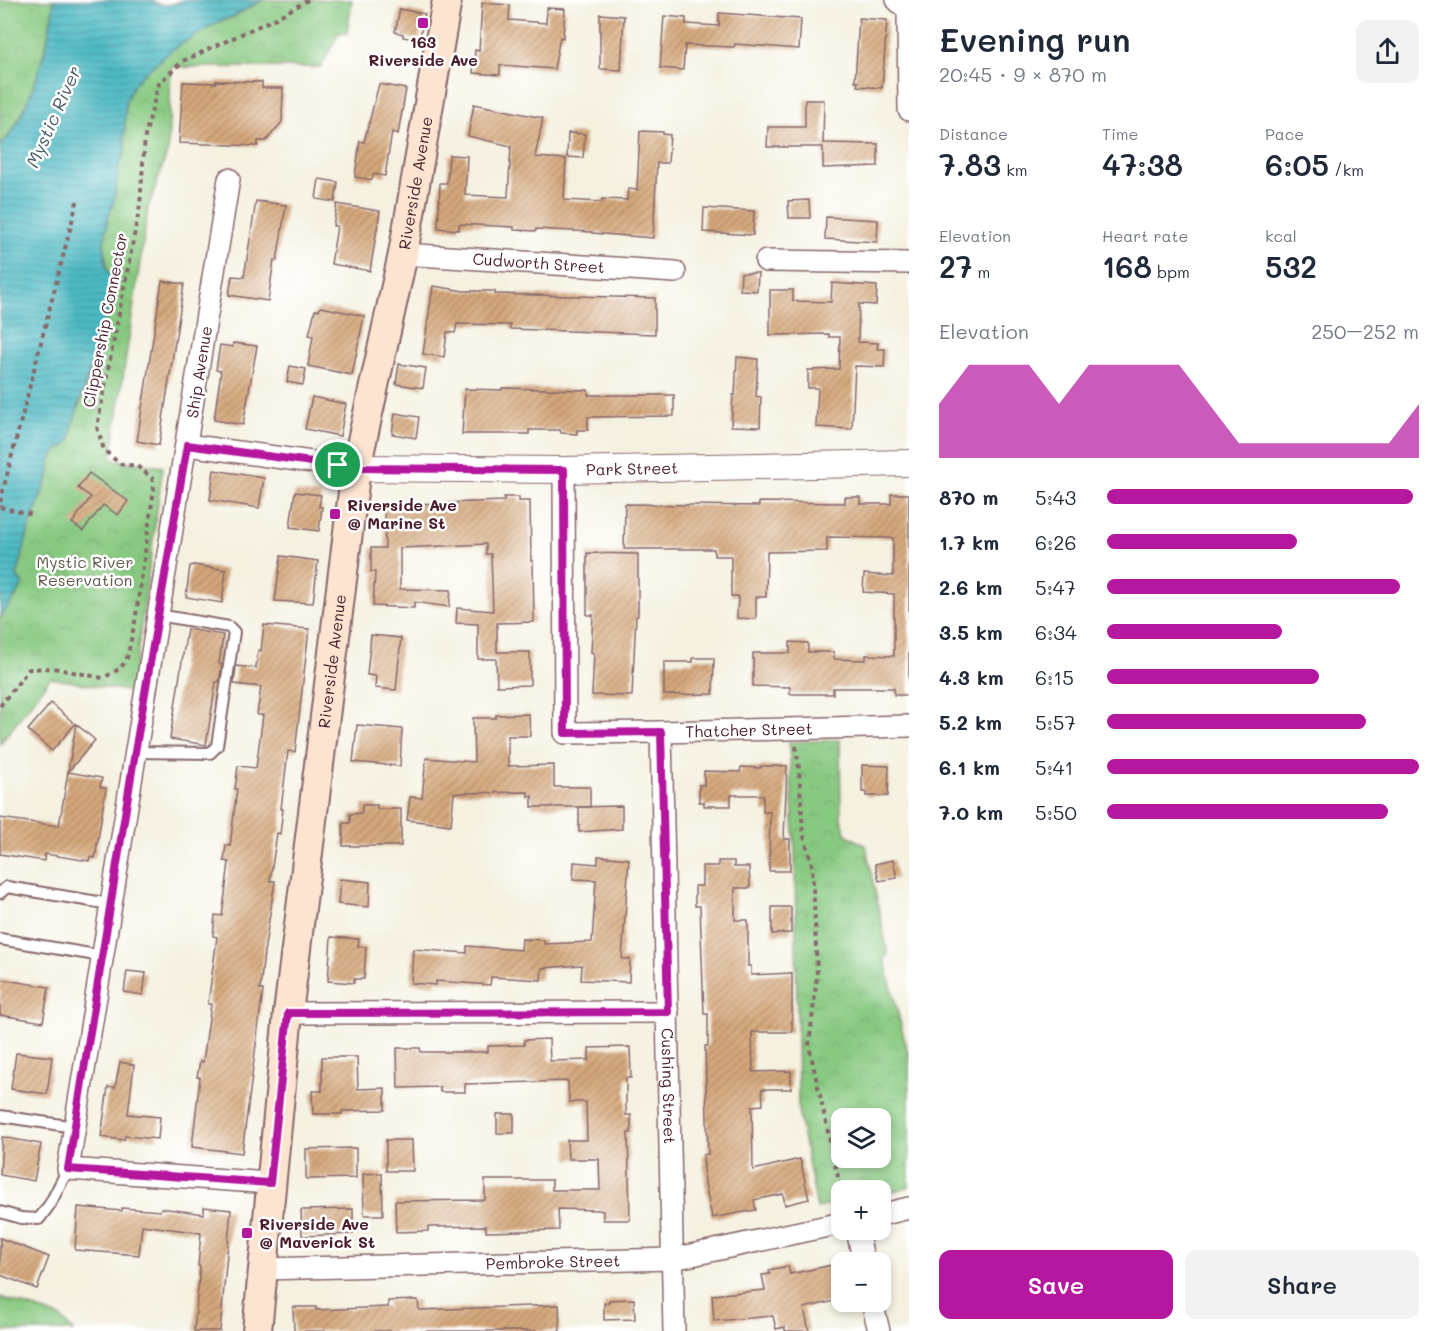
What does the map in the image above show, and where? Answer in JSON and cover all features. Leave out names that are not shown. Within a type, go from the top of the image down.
[{"type":"main road","name":"Riverside Avenue","points":[[256,1331],[288,1013],[356,468],[403,254],[447,0]]},
{"type":"street","points":[[897,0],[908,10],[909,111]]},
{"type":"street","name":"Ship Avenue","points":[[68,1169],[229,179]]},
{"type":"street","name":"Cudworth Street","points":[[403,254],[675,272]]},
{"type":"street","points":[[766,261],[909,263]]},
{"type":"street","points":[[187,445],[356,468]]},
{"type":"street","name":"Park Street","points":[[356,468],[564,470],[909,463]]},
{"type":"street","name":"Thatcher Street","points":[[564,470],[565,733],[909,726]]},
{"type":"street","name":"Cushing Street","points":[[661,732],[674,1331]]},
{"type":"street","points":[[288,1013],[668,1012]]},
{"type":"street","points":[[68,1169],[270,1183]]},
{"type":"street","points":[[891,1212],[909,1208]]},
{"type":"street","name":"Pembroke Street","points":[[261,1269],[674,1259],[831,1225]]},
{"type":"street","points":[[874,1312],[879,1331]]},
{"type":"lane","points":[[135,752],[210,753],[217,746],[234,633],[229,627],[158,615]]},
{"type":"lane","points":[[0,893],[7,887],[110,904]]},
{"type":"lane","points":[[0,939],[102,956]]},
{"type":"lane","points":[[0,1116],[75,1127]]},
{"type":"lane","points":[[0,1212],[21,1218],[39,1219],[50,1204],[68,1169]]},
{"type":"path","name":"Clippership Connector","points":[[0,706],[29,669],[53,668],[103,678],[121,668],[127,658],[135,622],[154,489],[152,478],[137,466],[120,464],[104,450],[97,427],[140,205],[145,136],[159,83],[183,61],[276,18],[308,0]]},
{"type":"path","points":[[0,502],[78,198]]},
{"type":"path","points":[[0,507],[34,514]]},
{"type":"path","points":[[795,745],[799,768],[803,834],[812,865],[817,976],[809,1046],[839,1180]]},
{"type":"green space","points":[[0,0],[54,0],[43,57],[29,98],[20,117],[0,146]]},
{"type":"green space","name":"Mystic River Reservation","points":[[262,0],[352,0],[347,33],[339,33],[321,67],[171,67],[168,150],[148,208],[111,459],[163,467],[132,692],[50,678],[0,744],[0,618],[16,597],[22,582],[17,577],[29,528],[50,472],[50,461],[56,452],[70,441],[73,423],[91,371],[101,329],[108,273],[104,243],[119,167],[125,151],[126,101],[141,76],[173,49],[220,21]]},
{"type":"green space","points":[[840,740],[841,819],[846,834],[866,846],[888,955],[884,958],[909,1057],[909,1187],[891,1192],[891,1180],[831,1180],[831,1204],[817,1208],[798,1110],[795,854],[789,742]]},
{"type":"green space","points":[[0,1297],[60,1317],[73,1331],[0,1331]]},
{"type":"water","name":"Mystic River","points":[[54,0],[151,0],[167,5],[183,0],[262,0],[220,21],[173,49],[141,76],[126,101],[125,151],[119,167],[104,243],[106,267],[112,277],[111,302],[73,423],[70,442],[56,452],[50,461],[50,471],[29,528],[17,577],[22,582],[21,589],[0,618],[0,146],[21,117],[37,78],[48,36]]},
{"type":"building","points":[[482,3],[510,5],[509,20],[546,23],[547,8],[565,9],[563,38],[560,37],[554,69],[500,65],[500,75],[473,73],[475,50],[479,51]]},
{"type":"building","points":[[400,9],[425,14],[419,40],[403,37],[403,34],[395,32]]},
{"type":"building","points":[[719,13],[801,19],[799,49],[735,44],[734,47],[685,45],[683,70],[660,68],[664,16],[686,18],[686,24],[719,26]]},
{"type":"building","points":[[600,14],[624,16],[621,70],[600,69]]},
{"type":"building","points":[[859,18],[887,20],[882,88],[857,86],[858,82],[855,82]]},
{"type":"building","points":[[216,81],[262,82],[262,88],[283,88],[282,122],[266,141],[258,141],[258,146],[179,143],[183,82],[216,83]]},
{"type":"building","points":[[379,84],[406,89],[398,134],[392,132],[385,176],[373,174],[372,180],[355,177],[360,141],[364,142]]},
{"type":"building","points":[[805,100],[824,100],[823,143],[878,144],[878,166],[823,168],[823,147],[767,147],[768,127],[805,127]]},
{"type":"building","points":[[474,104],[543,118],[535,157],[566,159],[564,200],[602,202],[602,199],[627,200],[628,189],[637,190],[640,131],[663,132],[663,134],[670,135],[668,163],[657,163],[653,238],[592,232],[514,230],[514,227],[459,224],[459,230],[438,228],[440,183],[447,183],[449,155],[467,156],[465,195],[508,197],[511,146],[468,136]]},
{"type":"building","points":[[568,133],[585,134],[583,158],[567,157]]},
{"type":"building","points":[[319,179],[338,182],[335,202],[316,199]]},
{"type":"building","points":[[809,200],[810,218],[789,218],[788,201]]},
{"type":"building","points":[[256,201],[286,205],[268,301],[229,295],[232,276],[244,277]]},
{"type":"building","points":[[337,204],[380,211],[370,271],[331,264],[337,226],[333,226]]},
{"type":"building","points":[[704,208],[754,211],[753,235],[703,232]]},
{"type":"building","points":[[826,217],[878,220],[877,242],[825,239]]},
{"type":"building","points":[[741,273],[758,273],[757,291],[740,290]]},
{"type":"building","points":[[162,281],[184,284],[159,445],[137,441]]},
{"type":"building","points":[[832,283],[877,286],[876,305],[859,304],[858,342],[878,343],[877,349],[885,349],[884,367],[855,366],[852,429],[816,427],[818,388],[808,388],[808,370],[839,369],[840,337],[829,337],[829,334],[770,335],[770,290],[793,290],[793,301],[831,302]]},
{"type":"building","points":[[433,286],[464,291],[495,291],[495,294],[655,298],[655,334],[510,329],[510,325],[457,324],[455,333],[447,332],[444,357],[423,354]]},
{"type":"building","points":[[321,307],[364,316],[352,375],[308,366],[313,336],[309,335],[315,310]]},
{"type":"building","points":[[233,343],[257,346],[243,425],[214,420],[221,371],[216,370],[220,345],[233,347]]},
{"type":"building","points":[[737,357],[758,359],[756,396],[761,397],[760,427],[731,426]]},
{"type":"building","points":[[399,364],[426,368],[423,388],[396,384]]},
{"type":"building","points":[[290,366],[306,369],[303,385],[287,382]]},
{"type":"building","points":[[502,388],[588,390],[588,395],[674,395],[674,416],[588,417],[588,430],[577,430],[577,434],[561,433],[560,430],[529,430],[529,434],[462,434],[465,389],[502,390]]},
{"type":"building","points":[[312,397],[346,404],[340,436],[305,429]]},
{"type":"building","points":[[395,413],[419,417],[416,438],[392,434]]},
{"type":"building","points":[[214,470],[264,478],[259,508],[210,500]]},
{"type":"building","points":[[89,473],[128,501],[118,515],[103,505],[83,531],[72,523],[91,497],[78,488]]},
{"type":"building","points":[[295,492],[321,495],[319,531],[290,527]]},
{"type":"building","points":[[891,494],[909,494],[909,695],[894,695],[894,688],[833,688],[833,694],[790,694],[790,687],[753,686],[753,653],[790,653],[790,642],[808,643],[808,652],[834,652],[834,659],[866,660],[866,655],[894,656],[894,594],[863,592],[864,574],[893,576],[893,538],[827,537],[827,551],[767,552],[766,597],[756,597],[756,619],[737,618],[738,596],[731,596],[731,556],[714,556],[714,549],[624,549],[625,504],[759,506],[759,502],[845,503],[845,497],[860,497],[860,504],[891,504]]},
{"type":"building","points":[[504,497],[519,497],[519,501],[530,501],[534,622],[497,623],[497,652],[530,652],[530,685],[497,686],[496,659],[478,659],[478,624],[456,623],[457,608],[493,611],[491,554],[486,554],[486,544],[400,548],[400,589],[451,590],[449,607],[414,602],[414,608],[373,606],[375,572],[371,572],[371,548],[385,548],[384,505],[504,501]]},
{"type":"building","points":[[587,553],[638,554],[638,616],[636,616],[632,696],[592,695],[593,615],[587,615]]},
{"type":"building","points":[[281,556],[318,561],[313,603],[275,601]]},
{"type":"building","points":[[190,566],[226,570],[222,603],[186,597]]},
{"type":"building","points":[[264,625],[309,629],[295,752],[288,751],[280,834],[277,833],[270,881],[275,881],[264,953],[260,990],[263,990],[242,1153],[192,1147],[200,1077],[197,1077],[200,1061],[203,1062],[211,1004],[208,1004],[217,937],[213,936],[215,915],[222,916],[229,862],[224,861],[226,845],[230,846],[238,766],[256,768],[263,715],[257,715],[261,687],[234,684],[236,666],[256,668],[258,650],[261,651]]},
{"type":"building","points":[[187,629],[223,635],[219,664],[222,665],[219,682],[216,682],[206,745],[170,739]]},
{"type":"building","points":[[371,635],[401,638],[396,690],[375,688],[376,676],[367,675]]},
{"type":"building","points":[[693,658],[714,658],[713,694],[664,695],[664,662],[693,662]]},
{"type":"building","points":[[51,703],[75,724],[52,751],[28,730]]},
{"type":"building","points":[[529,714],[530,736],[508,736],[508,766],[554,765],[554,787],[590,787],[590,807],[532,807],[532,796],[528,797],[528,792],[454,793],[451,825],[407,820],[410,797],[422,798],[426,758],[474,762],[473,718]]},
{"type":"building","points":[[76,724],[95,740],[68,772]]},
{"type":"building","points":[[357,725],[402,729],[400,766],[353,762]]},
{"type":"building","points":[[862,765],[889,766],[888,796],[866,796],[866,792],[862,792]]},
{"type":"building","points":[[761,766],[787,766],[784,839],[790,839],[790,871],[769,871],[770,812],[763,812],[763,795],[731,795],[731,806],[704,806],[704,802],[699,802],[699,785],[704,785],[704,771],[740,772],[741,767],[761,768]]},
{"type":"building","points":[[68,772],[102,778],[100,787],[106,788],[95,858],[90,857],[89,861],[45,854],[44,861],[0,854],[0,818],[59,826]]},
{"type":"building","points":[[362,805],[377,805],[377,809],[401,809],[401,846],[343,846],[343,823],[350,823],[350,814],[362,813]]},
{"type":"building","points":[[622,806],[622,829],[579,832],[579,807]]},
{"type":"building","points":[[598,856],[629,859],[622,959],[630,959],[629,982],[581,980],[582,965],[542,968],[541,980],[491,977],[490,985],[436,981],[436,985],[411,983],[413,949],[467,953],[467,946],[521,950],[522,939],[544,940],[544,944],[592,942],[596,880],[573,879],[574,862],[598,864]]},
{"type":"building","points":[[893,860],[897,878],[879,881],[875,864]]},
{"type":"building","points":[[718,861],[734,861],[734,867],[749,867],[750,888],[735,888],[735,920],[748,920],[748,966],[751,966],[751,975],[792,973],[792,1032],[752,1032],[753,1072],[791,1071],[791,1089],[762,1089],[763,1105],[752,1106],[753,1170],[800,1159],[809,1199],[785,1205],[783,1194],[754,1200],[756,1210],[712,1218],[705,1183],[703,1155],[708,1154],[705,1046],[708,1046],[708,1014],[704,1014],[700,906],[695,906],[695,886],[702,886],[702,866],[718,866]]},
{"type":"building","points":[[340,879],[370,882],[369,907],[338,904]]},
{"type":"building","points":[[772,907],[791,907],[791,933],[772,934]]},
{"type":"building","points":[[331,937],[359,939],[358,947],[366,947],[364,979],[354,979],[354,983],[328,981]]},
{"type":"building","points":[[127,971],[146,973],[143,995],[124,992]]},
{"type":"building","points":[[0,979],[49,987],[43,1022],[0,1015]]},
{"type":"building","points":[[549,1039],[550,1061],[589,1060],[589,1048],[630,1047],[631,1078],[626,1078],[626,1115],[631,1115],[631,1133],[628,1133],[630,1220],[603,1220],[603,1211],[598,1210],[558,1209],[559,1230],[486,1232],[486,1226],[428,1227],[428,1231],[396,1232],[395,1201],[485,1200],[485,1180],[552,1180],[552,1190],[600,1190],[599,1159],[568,1159],[567,1140],[587,1140],[586,1102],[569,1102],[568,1081],[465,1084],[465,1092],[440,1092],[440,1087],[398,1088],[397,1048],[420,1048],[421,1052],[488,1052],[488,1046],[524,1045],[524,1040]]},
{"type":"building","points":[[16,1053],[52,1057],[47,1094],[11,1089]]},
{"type":"building","points":[[322,1057],[357,1057],[358,1089],[385,1088],[385,1110],[313,1114],[312,1091],[322,1091]]},
{"type":"building","points":[[120,1062],[134,1065],[128,1114],[160,1117],[158,1139],[125,1136],[124,1140],[101,1137],[108,1087],[115,1088]]},
{"type":"building","points":[[497,1114],[514,1114],[514,1133],[497,1133]]},
{"type":"building","points":[[2,1137],[41,1144],[34,1181],[0,1175]]},
{"type":"building","points":[[386,1140],[412,1140],[413,1171],[386,1171]]},
{"type":"building","points":[[356,1148],[356,1178],[306,1179],[306,1149]]},
{"type":"building","points":[[382,1173],[383,1215],[364,1215],[363,1174]]},
{"type":"building","points":[[78,1207],[122,1211],[122,1208],[160,1211],[161,1208],[204,1214],[204,1207],[231,1210],[220,1331],[194,1331],[201,1233],[142,1225],[139,1255],[75,1250]]},
{"type":"building","points":[[353,1209],[353,1234],[302,1236],[301,1210]]},
{"type":"building","points":[[0,1238],[49,1257],[37,1289],[0,1275]]},
{"type":"building","points":[[831,1265],[831,1302],[804,1308],[809,1331],[785,1331],[785,1327],[776,1329],[773,1316],[714,1321],[712,1295],[765,1290],[762,1275],[770,1274],[769,1270],[788,1266],[790,1274]]},
{"type":"building","points":[[634,1299],[635,1319],[604,1320],[604,1303],[609,1303],[609,1300]]},
{"type":"building","points":[[418,1300],[419,1310],[559,1305],[560,1331],[294,1331],[293,1307],[316,1307],[316,1310],[388,1307],[388,1301]]},
{"type":"place","name":"163 Riverside Ave","points":[[423,23]]},
{"type":"place","name":"Riverside Ave @ Marine St","points":[[335,514]]},
{"type":"place","name":"Riverside Ave @ Maverick St","points":[[247,1233]]},
{"type":"route","points":[[187,445],[338,465],[356,468],[564,470],[565,733],[661,732],[668,1012],[288,1013],[270,1183],[68,1169],[187,445]]}]
